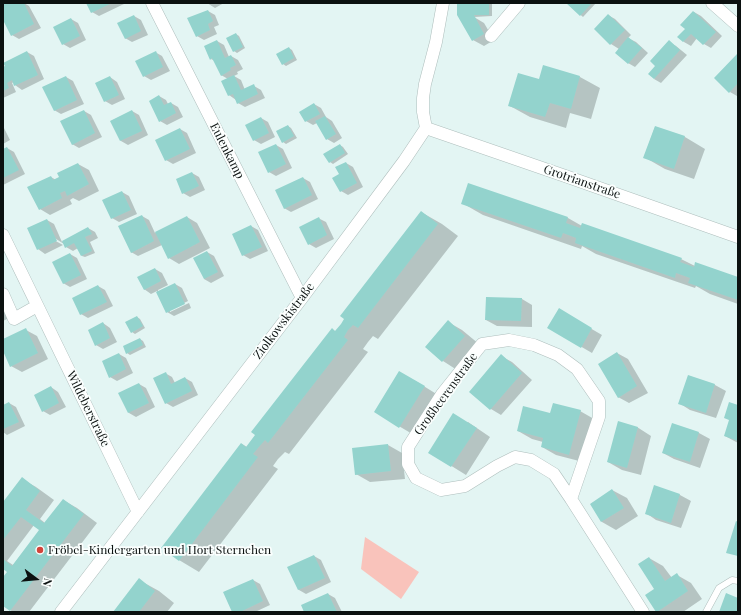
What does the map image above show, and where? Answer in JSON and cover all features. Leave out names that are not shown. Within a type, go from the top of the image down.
[{"type":"street","name":"Eulenkamp","points":[[152,3],[302,298]]},
{"type":"street","points":[[426,128],[423,112],[423,98],[443,3]]},
{"type":"street","points":[[491,36],[519,3]]},
{"type":"street","points":[[712,3],[738,26]]},
{"type":"street","name":"Ziolkowskistraße","points":[[61,612],[302,298],[404,161],[426,128]]},
{"type":"street","name":"Grotrianstraße","points":[[426,128],[738,237]]},
{"type":"street","name":"Wildeberstraße","points":[[3,235],[138,512]]},
{"type":"street","points":[[3,294],[14,319],[37,306]]},
{"type":"street","name":"Großbeerenstraße","points":[[572,499],[599,417],[599,401],[576,369],[558,355],[534,345],[509,340],[482,344],[442,394],[408,447],[408,464],[416,478],[441,490],[465,486],[497,466],[515,457],[531,460],[554,474],[572,499],[642,612]]},
{"type":"lane","points":[[706,612],[719,588],[732,580],[738,581]]},
{"type":"shaded area","points":[[365,537],[419,572],[401,599],[361,569]]},
{"type":"building","points":[[3,3],[24,3],[34,24],[11,36],[3,20]]},
{"type":"building","points":[[86,3],[112,3],[91,13]]},
{"type":"building","points":[[457,3],[489,3],[489,15],[474,15],[484,34],[472,41],[457,15]]},
{"type":"building","points":[[566,3],[592,3],[580,16]]},
{"type":"building","points":[[208,10],[213,21],[208,24],[210,30],[196,37],[187,18]]},
{"type":"building","points":[[693,11],[716,32],[703,45],[691,34],[683,42],[677,37],[685,29],[680,25]]},
{"type":"building","points":[[608,14],[625,30],[610,45],[594,29]]},
{"type":"building","points":[[134,15],[141,31],[125,39],[117,23]]},
{"type":"building","points":[[71,18],[80,36],[62,45],[53,27]]},
{"type":"building","points":[[236,33],[243,47],[233,52],[226,38]]},
{"type":"building","points":[[628,37],[642,48],[628,64],[615,53]]},
{"type":"building","points":[[217,40],[225,58],[231,55],[236,65],[221,76],[212,58],[210,60],[204,46]]},
{"type":"building","points":[[669,40],[680,50],[654,79],[648,74],[655,66],[650,61]]},
{"type":"building","points":[[289,47],[294,58],[282,65],[276,54]]},
{"type":"building","points":[[27,51],[38,75],[14,86],[12,80],[7,83],[9,88],[3,91],[3,67],[5,66],[3,63]]},
{"type":"building","points":[[156,51],[163,67],[143,77],[135,61]]},
{"type":"building","points":[[737,54],[738,83],[729,93],[714,78]]},
{"type":"building","points":[[543,65],[580,76],[571,109],[550,103],[545,117],[508,106],[518,73],[539,79]]},
{"type":"building","points":[[234,75],[241,90],[254,84],[258,94],[237,104],[233,94],[228,96],[221,81]]},
{"type":"building","points":[[66,76],[77,100],[54,111],[42,87]]},
{"type":"building","points":[[110,76],[119,95],[104,102],[95,83]]},
{"type":"building","points":[[159,95],[164,105],[171,102],[176,113],[159,122],[149,101]]},
{"type":"building","points":[[314,103],[320,114],[305,122],[299,112]]},
{"type":"building","points":[[84,110],[95,133],[72,145],[60,121]]},
{"type":"building","points":[[132,110],[142,131],[120,141],[110,121]]},
{"type":"building","points":[[325,116],[336,134],[326,140],[315,121]]},
{"type":"building","points":[[261,117],[269,133],[253,141],[245,125]]},
{"type":"building","points":[[288,125],[294,136],[282,143],[276,131]]},
{"type":"building","points":[[655,126],[685,136],[674,169],[643,158]]},
{"type":"building","points":[[180,128],[190,149],[165,161],[155,140]]},
{"type":"building","points":[[276,144],[286,164],[268,173],[258,152]]},
{"type":"building","points":[[340,144],[345,153],[329,163],[323,154]]},
{"type":"building","points":[[7,147],[19,170],[3,178],[3,149]]},
{"type":"building","points":[[346,162],[357,183],[340,192],[332,178],[339,174],[335,167]]},
{"type":"building","points":[[78,163],[89,184],[67,196],[65,191],[60,193],[62,198],[39,210],[27,187],[51,176],[53,180],[59,177],[57,173]]},
{"type":"building","points":[[192,172],[199,186],[182,194],[176,179]]},
{"type":"building","points":[[303,177],[312,195],[284,209],[275,190]]},
{"type":"building","points":[[468,183],[568,217],[566,223],[580,228],[582,223],[682,258],[680,262],[694,267],[695,262],[738,277],[738,300],[688,283],[690,278],[676,273],[675,278],[575,243],[576,238],[563,233],[561,238],[461,204]]},
{"type":"building","points":[[122,191],[131,210],[111,219],[102,200]]},
{"type":"building","points":[[421,211],[438,224],[358,328],[353,325],[348,330],[344,337],[348,340],[268,443],[265,440],[253,454],[258,457],[179,561],[161,548],[241,443],[246,447],[255,435],[251,432],[332,328],[335,331],[341,324],[344,319],[340,316]]},
{"type":"building","points":[[142,215],[154,241],[131,253],[118,226]]},
{"type":"building","points":[[187,216],[200,242],[168,259],[155,232]]},
{"type":"building","points":[[319,217],[327,235],[308,245],[299,227]]},
{"type":"building","points":[[47,219],[57,241],[37,250],[27,228]]},
{"type":"building","points":[[251,225],[262,247],[242,256],[232,234]]},
{"type":"building","points":[[88,227],[92,234],[85,237],[92,251],[81,256],[74,243],[65,248],[62,241]]},
{"type":"building","points":[[207,251],[218,272],[204,279],[193,258]]},
{"type":"building","points":[[70,253],[81,275],[63,284],[52,262]]},
{"type":"building","points":[[155,268],[161,281],[144,290],[137,277]]},
{"type":"building","points":[[175,283],[185,304],[166,313],[156,292]]},
{"type":"building","points":[[98,285],[107,302],[80,315],[72,298]]},
{"type":"building","points":[[486,297],[522,298],[521,321],[485,320]]},
{"type":"building","points":[[559,308],[592,328],[581,348],[547,328]]},
{"type":"building","points":[[137,316],[143,326],[131,333],[125,322]]},
{"type":"building","points":[[448,320],[465,336],[442,362],[425,347]]},
{"type":"building","points":[[103,322],[110,338],[95,346],[88,330]]},
{"type":"building","points":[[26,328],[38,353],[10,367],[3,351],[3,339]]},
{"type":"building","points":[[140,338],[143,345],[126,354],[123,346]]},
{"type":"building","points":[[617,352],[637,386],[618,398],[598,364]]},
{"type":"building","points":[[119,353],[126,369],[109,378],[102,361]]},
{"type":"building","points":[[501,354],[522,373],[490,410],[469,392]]},
{"type":"building","points":[[399,371],[425,386],[399,428],[374,412]]},
{"type":"building","points":[[166,372],[171,384],[185,377],[192,391],[165,404],[153,378]]},
{"type":"building","points":[[688,375],[715,384],[706,413],[678,404]]},
{"type":"building","points":[[139,383],[149,403],[128,413],[118,393]]},
{"type":"building","points":[[51,386],[59,403],[42,412],[34,395]]},
{"type":"building","points":[[9,402],[19,422],[3,429],[3,405]]},
{"type":"building","points":[[729,402],[738,405],[738,441],[724,436],[729,420],[724,418]]},
{"type":"building","points":[[553,403],[581,410],[569,455],[541,447],[543,438],[517,431],[523,406],[550,413]]},
{"type":"building","points":[[453,413],[477,428],[451,467],[428,453]]},
{"type":"building","points":[[618,421],[638,427],[627,468],[607,462]]},
{"type":"building","points":[[672,423],[699,432],[690,462],[662,453]]},
{"type":"building","points":[[388,444],[391,471],[355,475],[352,448]]},
{"type":"building","name":"Fröbel-Kindergarten und Hort Sternchen","points":[[22,477],[40,491],[26,510],[44,523],[63,499],[84,514],[10,611],[3,606],[3,577],[7,572],[3,569],[3,559],[12,566],[39,530],[21,517],[3,540],[3,502]]},
{"type":"building","points":[[654,485],[680,494],[671,523],[645,514]]},
{"type":"building","points":[[612,489],[624,508],[601,522],[590,504]]},
{"type":"building","points":[[736,521],[738,522],[738,556],[726,553]]},
{"type":"building","points":[[314,555],[325,578],[298,590],[287,567]]},
{"type":"building","points":[[649,557],[665,581],[677,573],[688,591],[657,612],[645,595],[654,589],[638,564]]},
{"type":"building","points":[[139,578],[155,591],[139,612],[113,612]]},
{"type":"building","points":[[253,579],[263,601],[240,612],[232,612],[223,592]]},
{"type":"building","points":[[328,593],[337,612],[304,612],[301,605]]},
{"type":"building","points":[[726,593],[738,598],[738,612],[719,612]]},
{"type":"place","name":"Fröbel-Kindergarten und Hort Sternchen","points":[[40,550]]}]
